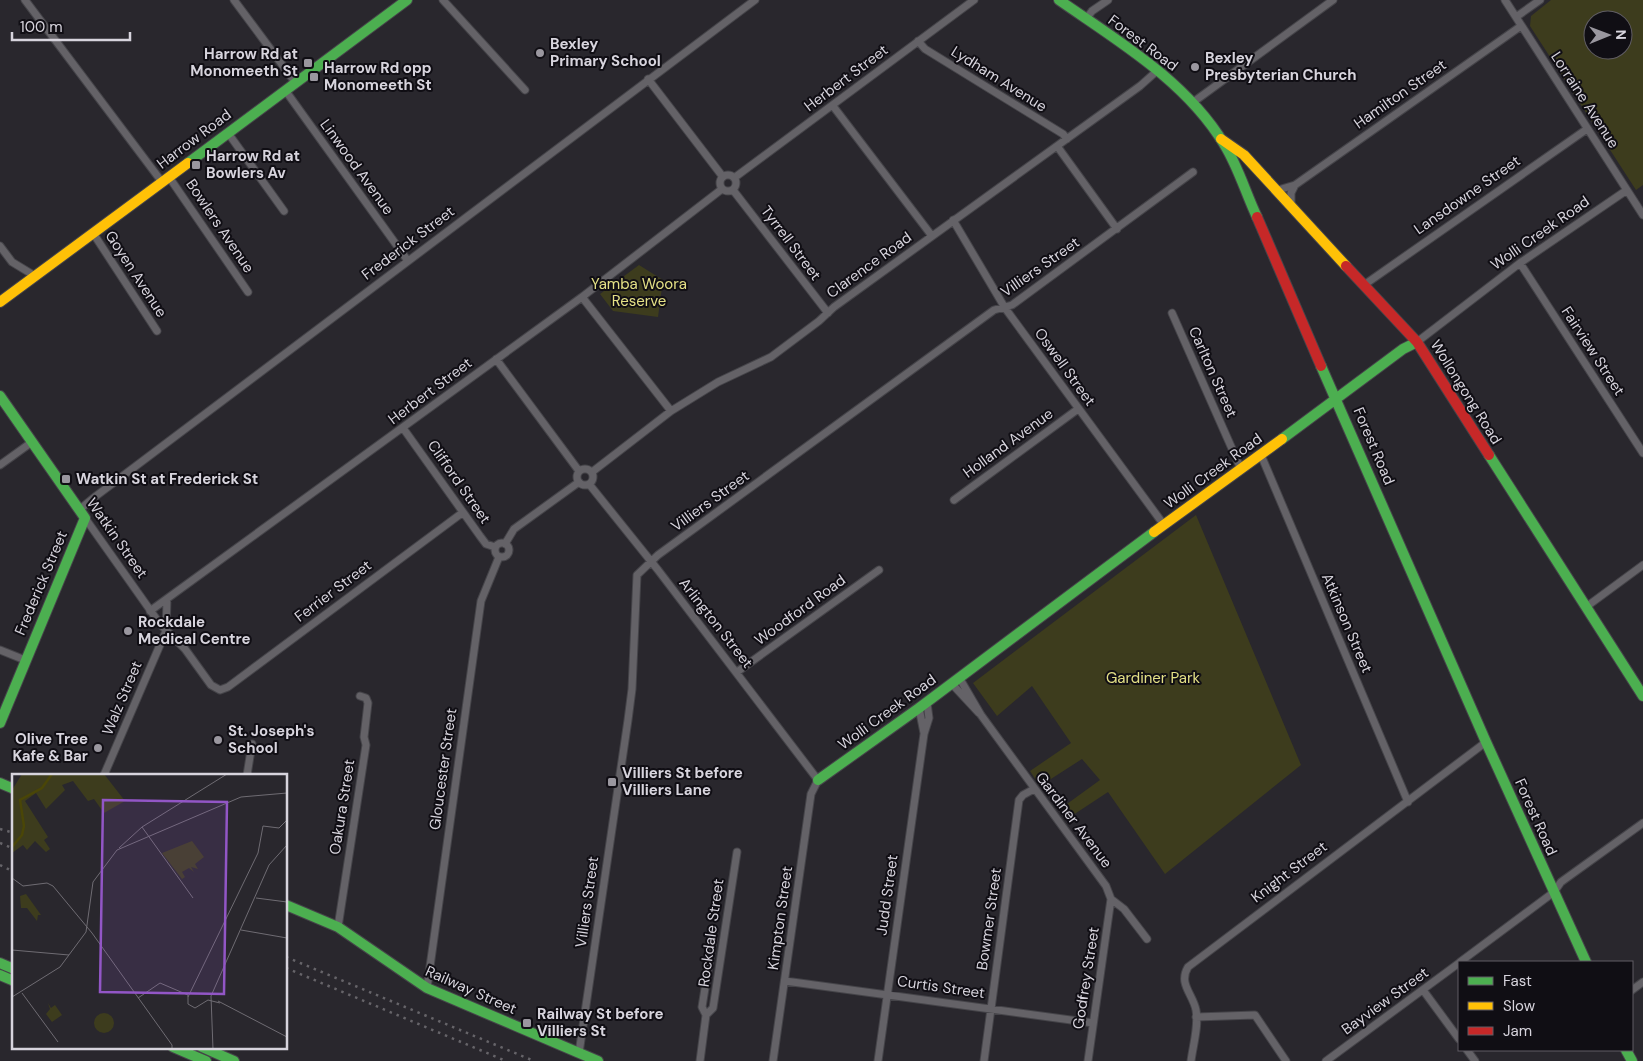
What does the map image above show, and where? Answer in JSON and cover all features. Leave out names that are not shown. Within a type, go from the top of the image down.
[{"type":"main road","name":"Harrow Road","points":[[0,302],[406,0]]},
{"type":"main road","name":"Forest Road","points":[[1059,0],[1158,70],[1192,103],[1221,139],[1236,168],[1486,742],[1586,961]]},
{"type":"main road","name":"Wollongong Road","points":[[1221,139],[1244,155],[1278,190],[1291,207],[1417,342],[1643,696]]},
{"type":"main road","name":"Wolli Creek Road","points":[[818,780],[923,706],[1164,525],[1383,366],[1403,349],[1417,342]]},
{"type":"main road","name":"Watkin Street","points":[[0,396],[82,514]]},
{"type":"main road","name":"Frederick Street","points":[[1,719],[82,514]]},
{"type":"main road","points":[[0,783],[12,788]]},
{"type":"main road","name":"Railway Street","points":[[288,906],[338,928],[426,988],[598,1061]]},
{"type":"main road","points":[[0,963],[12,968]]},
{"type":"main road","points":[[0,975],[12,980]]},
{"type":"main road","points":[[175,1048],[206,1061]]},
{"type":"main road","points":[[204,1048],[234,1061]]},
{"type":"street","name":"Bowlers Avenue","points":[[25,0],[165,179],[248,292]]},
{"type":"street","points":[[234,0],[296,82]]},
{"type":"street","points":[[444,0],[525,90]]},
{"type":"street","name":"Frederick Street","points":[[82,514],[96,496],[754,0]]},
{"type":"street","name":"Herbert Street","points":[[734,178],[974,0]]},
{"type":"street","points":[[1086,19],[1092,11],[1108,0]]},
{"type":"street","points":[[1192,103],[1333,0]]},
{"type":"street","name":"Lorraine Avenue","points":[[1505,0],[1643,215]]},
{"type":"street","points":[[1516,17],[1540,0]]},
{"type":"street","name":"Hamilton Street","points":[[1278,190],[1295,185],[1521,26]]},
{"type":"street","name":"Lydham Avenue","points":[[918,41],[925,49],[1063,134],[1067,139]]},
{"type":"street","name":"Clarence Road","points":[[592,472],[671,411],[718,382],[771,357],[953,220],[1058,146],[1158,70]]},
{"type":"street","points":[[648,79],[723,177]]},
{"type":"street","name":"Linwood Avenue","points":[[285,90],[408,261]]},
{"type":"street","points":[[833,106],[932,236]]},
{"type":"street","name":"Lansdowne Street","points":[[1364,285],[1587,129]]},
{"type":"street","points":[[228,133],[284,211]]},
{"type":"street","points":[[1058,146],[1117,229]]},
{"type":"street","name":"Villiers Street","points":[[579,1053],[632,689],[637,575],[651,560],[994,310],[1005,308],[1117,229],[1193,172]]},
{"type":"street","points":[[729,175],[734,178],[736,184],[733,190],[727,192],[722,189],[720,182],[723,177],[729,175]]},
{"type":"street","points":[[1291,207],[1291,193],[1295,185]]},
{"type":"street","name":"Herbert Street","points":[[150,611],[582,297],[722,189]]},
{"type":"street","name":"Tyrrell Street","points":[[733,190],[828,313]]},
{"type":"street","name":"Wolli Creek Road","points":[[1417,342],[1520,263],[1627,190]]},
{"type":"street","name":"Oswell Street","points":[[953,220],[1005,308],[1164,525]]},
{"type":"street","name":"Goyen Avenue","points":[[93,233],[156,331]]},
{"type":"street","points":[[0,246],[12,262],[34,276]]},
{"type":"street","name":"Fairview Street","points":[[1520,263],[1643,453]]},
{"type":"street","points":[[582,297],[671,411]]},
{"type":"street","name":"Carlton Street","points":[[1172,313],[1241,469]]},
{"type":"street","points":[[496,359],[579,471]]},
{"type":"street","name":"Holland Avenue","points":[[954,500],[1078,409]]},
{"type":"street","name":"Clifford Street","points":[[404,428],[462,513],[486,544],[495,547]]},
{"type":"street","points":[[0,465],[32,442]]},
{"type":"street","name":"Atkinson Street","points":[[1260,455],[1408,802]]},
{"type":"street","points":[[586,469],[592,472],[593,478],[590,484],[584,485],[579,482],[577,476],[579,471],[586,469]]},
{"type":"street","points":[[505,544],[514,530],[579,482]]},
{"type":"street","name":"Arlington Street","points":[[590,484],[651,560],[818,780]]},
{"type":"street","name":"Ferrier Street","points":[[220,690],[228,687],[462,513]]},
{"type":"street","name":"Watkin Street","points":[[82,514],[150,611],[166,631],[185,649],[210,685],[220,690]]},
{"type":"street","points":[[501,542],[508,548],[508,553],[504,557],[499,557],[494,551],[495,547],[501,542]]},
{"type":"street","name":"Gloucester Street","points":[[426,988],[481,602],[499,557]]},
{"type":"street","points":[[1586,607],[1643,565]]},
{"type":"street","name":"Woodford Road","points":[[737,672],[879,570]]},
{"type":"street","points":[[166,631],[167,599]]},
{"type":"street","name":"Walz Street","points":[[104,774],[166,631]]},
{"type":"street","points":[[0,650],[24,660]]},
{"type":"street","name":"Gardiner Avenue","points":[[956,681],[1106,886],[1111,900],[1124,909],[1147,938]]},
{"type":"street","name":"Oakura Street","points":[[338,928],[366,745],[364,737],[368,703],[366,698],[360,696]]},
{"type":"street","name":"Judd Street","points":[[878,1061],[924,734],[929,718],[923,706]]},
{"type":"street","name":"Knight Street","points":[[1191,1061],[1196,1017],[1194,1005],[1184,986],[1184,976],[1188,967],[1286,891],[1408,802],[1486,742]]},
{"type":"street","points":[[247,774],[252,744]]},
{"type":"street","name":"Kimpton Street","points":[[773,1061],[811,794],[818,780]]},
{"type":"street","name":"Bowmer Street","points":[[984,1061],[1019,800],[1023,794],[1034,789]]},
{"type":"street","name":"Bayview Street","points":[[1463,961],[1554,892],[1561,882],[1643,823]]},
{"type":"street","name":"Rockdale Street","points":[[706,1015],[714,1008],[736,852]]},
{"type":"street","name":"Godfrey Street","points":[[1088,1061],[1111,900]]},
{"type":"street","name":"Rockdale Street","points":[[700,1061],[706,1015],[702,1007],[713,939]]},
{"type":"street","name":"Bayview Street","points":[[1326,1061],[1458,964]]},
{"type":"street","name":"Curtis Street","points":[[785,981],[887,993],[1093,1023]]},
{"type":"street","points":[[1423,990],[1458,1038]]},
{"type":"street","points":[[1196,1017],[1255,1015],[1286,1061]]},
{"type":"green space","points":[[1551,0],[1643,0],[1643,185],[1636,190],[1530,26],[1531,16]]},
{"type":"green space","name":"Yamba Woora Reserve","points":[[639,265],[663,280],[658,317],[613,311],[600,294]]},
{"type":"green space","name":"Gardiner Park","points":[[1196,515],[1301,765],[1165,874],[1108,792],[1067,819],[1060,809],[1100,780],[1082,759],[1040,786],[1030,771],[1071,743],[1032,686],[997,716],[973,683]]},
{"type":"railway","points":[[0,829],[12,832]]},
{"type":"railway","points":[[0,843],[12,848]]},
{"type":"railway","points":[[0,865],[12,871]]},
{"type":"railway","points":[[288,958],[534,1061]]},
{"type":"railway","points":[[288,969],[506,1061]]},
{"type":"traffic: fast","points":[[188,163],[407,0]]},
{"type":"traffic: fast","points":[[1059,0],[1127,47],[1171,82],[1190,101],[1208,121],[1224,144],[1238,171],[1257,217]]},
{"type":"traffic: fast","points":[[1282,439],[1403,349],[1417,342]]},
{"type":"traffic: fast","points":[[1321,366],[1486,742],[1586,961]]},
{"type":"traffic: fast","points":[[0,396],[85,518],[0,723]]},
{"type":"traffic: fast","points":[[1489,455],[1643,696]]},
{"type":"traffic: fast","points":[[818,780],[919,708],[1154,532]]},
{"type":"traffic: fast","points":[[0,783],[12,788]]},
{"type":"traffic: fast","points":[[288,906],[338,927],[427,988],[598,1061]]},
{"type":"traffic: fast","points":[[0,963],[12,968]]},
{"type":"traffic: fast","points":[[0,975],[12,980]]},
{"type":"traffic: fast","points":[[175,1048],[206,1061]]},
{"type":"traffic: fast","points":[[204,1048],[234,1061]]},
{"type":"traffic: fast","points":[[1627,1051],[1632,1061]]},
{"type":"traffic: slow","points":[[1221,139],[1244,155],[1346,266]]},
{"type":"traffic: slow","points":[[0,302],[188,163]]},
{"type":"traffic: slow","points":[[1154,532],[1282,439]]},
{"type":"traffic: jam","points":[[1257,217],[1321,366]]},
{"type":"traffic: jam","points":[[1346,266],[1417,342],[1489,455]]},
{"type":"place","name":"Bexley Primary School","points":[[540,53]]},
{"type":"place","name":"Harrow Rd at Monomeeth St","points":[[308,63]]},
{"type":"place","name":"Bexley Presbyterian Church","points":[[1195,67]]},
{"type":"place","name":"Harrow Rd opp Monomeeth St","points":[[314,77]]},
{"type":"place","name":"Harrow Rd at Bowlers Av","points":[[196,165]]},
{"type":"place","name":"Watkin St at Frederick St","points":[[66,479]]},
{"type":"place","name":"Rockdale Medical Centre","points":[[128,631]]},
{"type":"place","name":"St. Joseph's School","points":[[218,740]]},
{"type":"place","name":"Olive Tree Kafe & Bar","points":[[98,748]]},
{"type":"place","name":"Villiers St before Villiers Lane","points":[[612,782]]},
{"type":"place","name":"Railway St before Villiers St","points":[[527,1023]]}]
